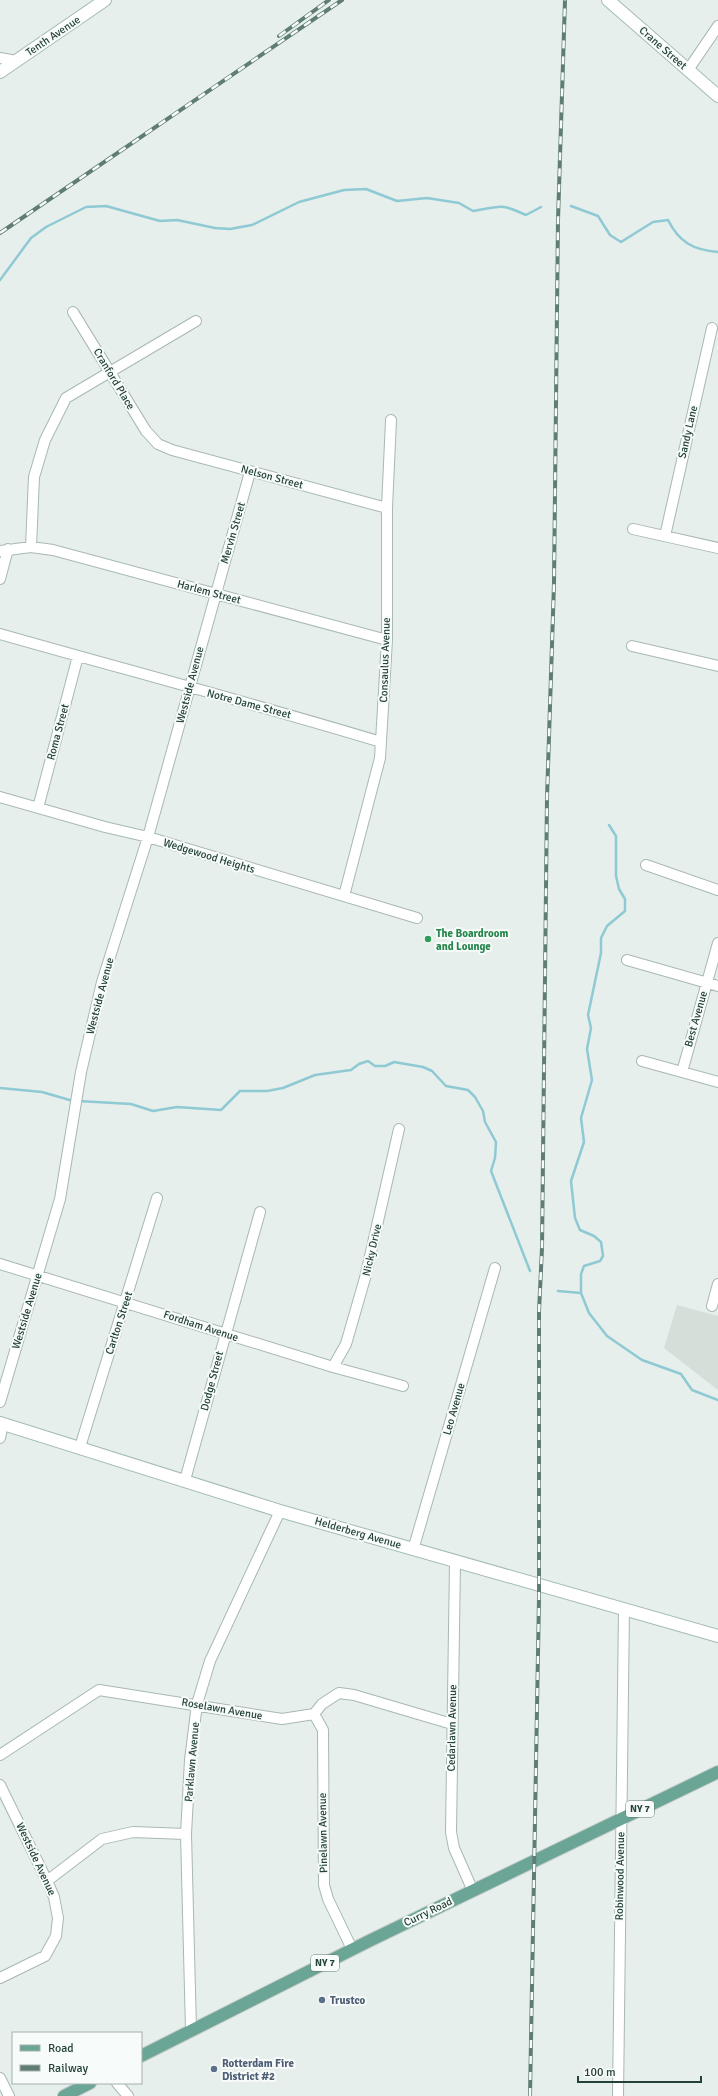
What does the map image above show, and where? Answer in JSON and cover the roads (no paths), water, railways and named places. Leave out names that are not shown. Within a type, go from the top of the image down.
[{"type":"main road","name":"Curry Road","points":[[142,2055],[352,1949],[718,1772]]},
{"type":"main road","points":[[64,2096],[88,2084]]},
{"type":"street","name":"Tenth Avenue","points":[[0,72],[105,0]]},
{"type":"street","name":"Crane Street","points":[[608,0],[718,96]]},
{"type":"street","points":[[688,70],[718,26]]},
{"type":"street","points":[[0,58],[16,61]]},
{"type":"street","name":"Cranford Place","points":[[73,312],[146,431],[158,444]]},
{"type":"street","points":[[31,547],[34,477],[45,440],[66,398],[196,321]]},
{"type":"street","name":"Sandy Lane","points":[[664,536],[712,328]]},
{"type":"street","name":"Consaulus Avenue","points":[[344,896],[375,780],[381,742],[387,640],[387,508],[392,420]]},
{"type":"street","name":"Nelson Street","points":[[158,444],[172,450],[250,472],[387,508]]},
{"type":"street","name":"Mervin Street","points":[[215,594],[250,472]]},
{"type":"street","points":[[633,529],[718,548]]},
{"type":"street","name":"Harlem Street","points":[[4,550],[31,547],[52,550],[387,640]]},
{"type":"street","points":[[0,579],[4,550]]},
{"type":"street","name":"Westside Avenue","points":[[0,1402],[60,1199],[77,1096],[102,982],[148,837],[215,594]]},
{"type":"street","name":"Notre Dame Street","points":[[0,634],[190,688],[286,713],[381,742]]},
{"type":"street","points":[[632,646],[718,666]]},
{"type":"street","name":"Roma Street","points":[[38,808],[78,656]]},
{"type":"street","name":"Wedgewood Heights","points":[[0,797],[148,837],[417,918]]},
{"type":"street","points":[[646,865],[718,890]]},
{"type":"street","name":"Best Avenue","points":[[682,1072],[718,943]]},
{"type":"street","points":[[627,960],[718,986]]},
{"type":"street","points":[[642,1061],[718,1082]]},
{"type":"street","name":"Nicky Drive","points":[[333,1367],[346,1344],[365,1278],[399,1128]]},
{"type":"street","name":"Carlton Street","points":[[80,1448],[157,1198]]},
{"type":"street","name":"Dodge Street","points":[[185,1480],[260,1212]]},
{"type":"street","name":"Fordham Avenue","points":[[0,1264],[333,1367],[403,1386]]},
{"type":"street","name":"Leo Avenue","points":[[413,1550],[495,1268]]},
{"type":"street","points":[[712,1306],[718,1284]]},
{"type":"street","points":[[0,1438],[1,1423]]},
{"type":"street","name":"Helderberg Avenue","points":[[1,1423],[413,1550],[718,1636]]},
{"type":"street","name":"Parklawn Avenue","points":[[191,2030],[186,1834],[190,1760],[197,1704],[210,1661],[280,1510]]},
{"type":"street","name":"Cedarlawn Avenue","points":[[455,1562],[451,1832],[454,1848],[473,1891]]},
{"type":"street","name":"Robinwood Avenue","points":[[618,2096],[624,1609]]},
{"type":"street","name":"Roselawn Avenue","points":[[0,1755],[99,1690],[197,1704],[282,1719],[314,1714]]},
{"type":"street","points":[[314,1714],[322,1704],[339,1693],[354,1695],[452,1724]]},
{"type":"street","name":"Pinelawn Avenue","points":[[314,1714],[322,1730],[324,1885],[328,1899],[352,1949]]},
{"type":"street","name":"Westside Avenue","points":[[0,1785],[54,1897],[58,1918],[56,1936],[45,1956],[0,1978]]},
{"type":"street","points":[[47,1881],[102,1839],[133,1832],[186,1834]]},
{"type":"street","points":[[0,2078],[9,2096]]},
{"type":"street","points":[[118,2084],[128,2096]]},
{"type":"waterway","points":[[0,280],[31,238],[46,227],[86,207],[106,206],[160,221],[177,220],[215,228],[230,229],[252,225],[299,202],[344,190],[366,189],[397,201],[427,198],[459,203],[473,211],[504,207],[526,215],[541,207]]},
{"type":"waterway","points":[[571,206],[598,216],[610,235],[621,242],[653,222],[668,220],[672,228],[688,244],[701,249],[718,252]]},
{"type":"waterway","points":[[581,1293],[581,1274],[584,1266],[600,1261],[603,1256],[601,1242],[594,1236],[580,1230],[575,1218],[571,1181],[584,1142],[581,1118],[592,1080],[587,1049],[591,1028],[588,1015],[601,953],[601,938],[607,926],[625,911],[625,899],[619,889],[616,876],[616,836],[609,825]]},
{"type":"waterway","points":[[78,1101],[131,1104],[153,1111],[177,1107],[221,1110],[240,1091],[267,1091],[283,1088],[315,1075],[351,1070],[359,1064],[368,1061],[375,1066],[385,1066],[394,1062],[423,1067],[432,1071],[446,1086],[468,1090],[475,1097],[483,1111],[485,1122],[496,1142],[495,1158],[491,1171],[530,1271]]},
{"type":"waterway","points":[[0,1088],[42,1092],[73,1101]]},
{"type":"waterway","points":[[558,1291],[581,1293],[589,1313],[607,1336],[642,1360],[681,1374],[692,1390],[718,1400]]},
{"type":"railway","points":[[279,36],[329,0]]},
{"type":"railway","points":[[0,233],[342,0]]},
{"type":"railway","points":[[530,2096],[539,1598],[539,1312],[542,1248],[547,798],[554,583],[558,220],[565,0]]},
{"type":"place","name":"The Boardroom and Lounge","points":[[428,939]]},
{"type":"place","name":"Trustco","points":[[322,2000]]},
{"type":"place","name":"Rotterdam Fire District #2","points":[[214,2069]]}]
